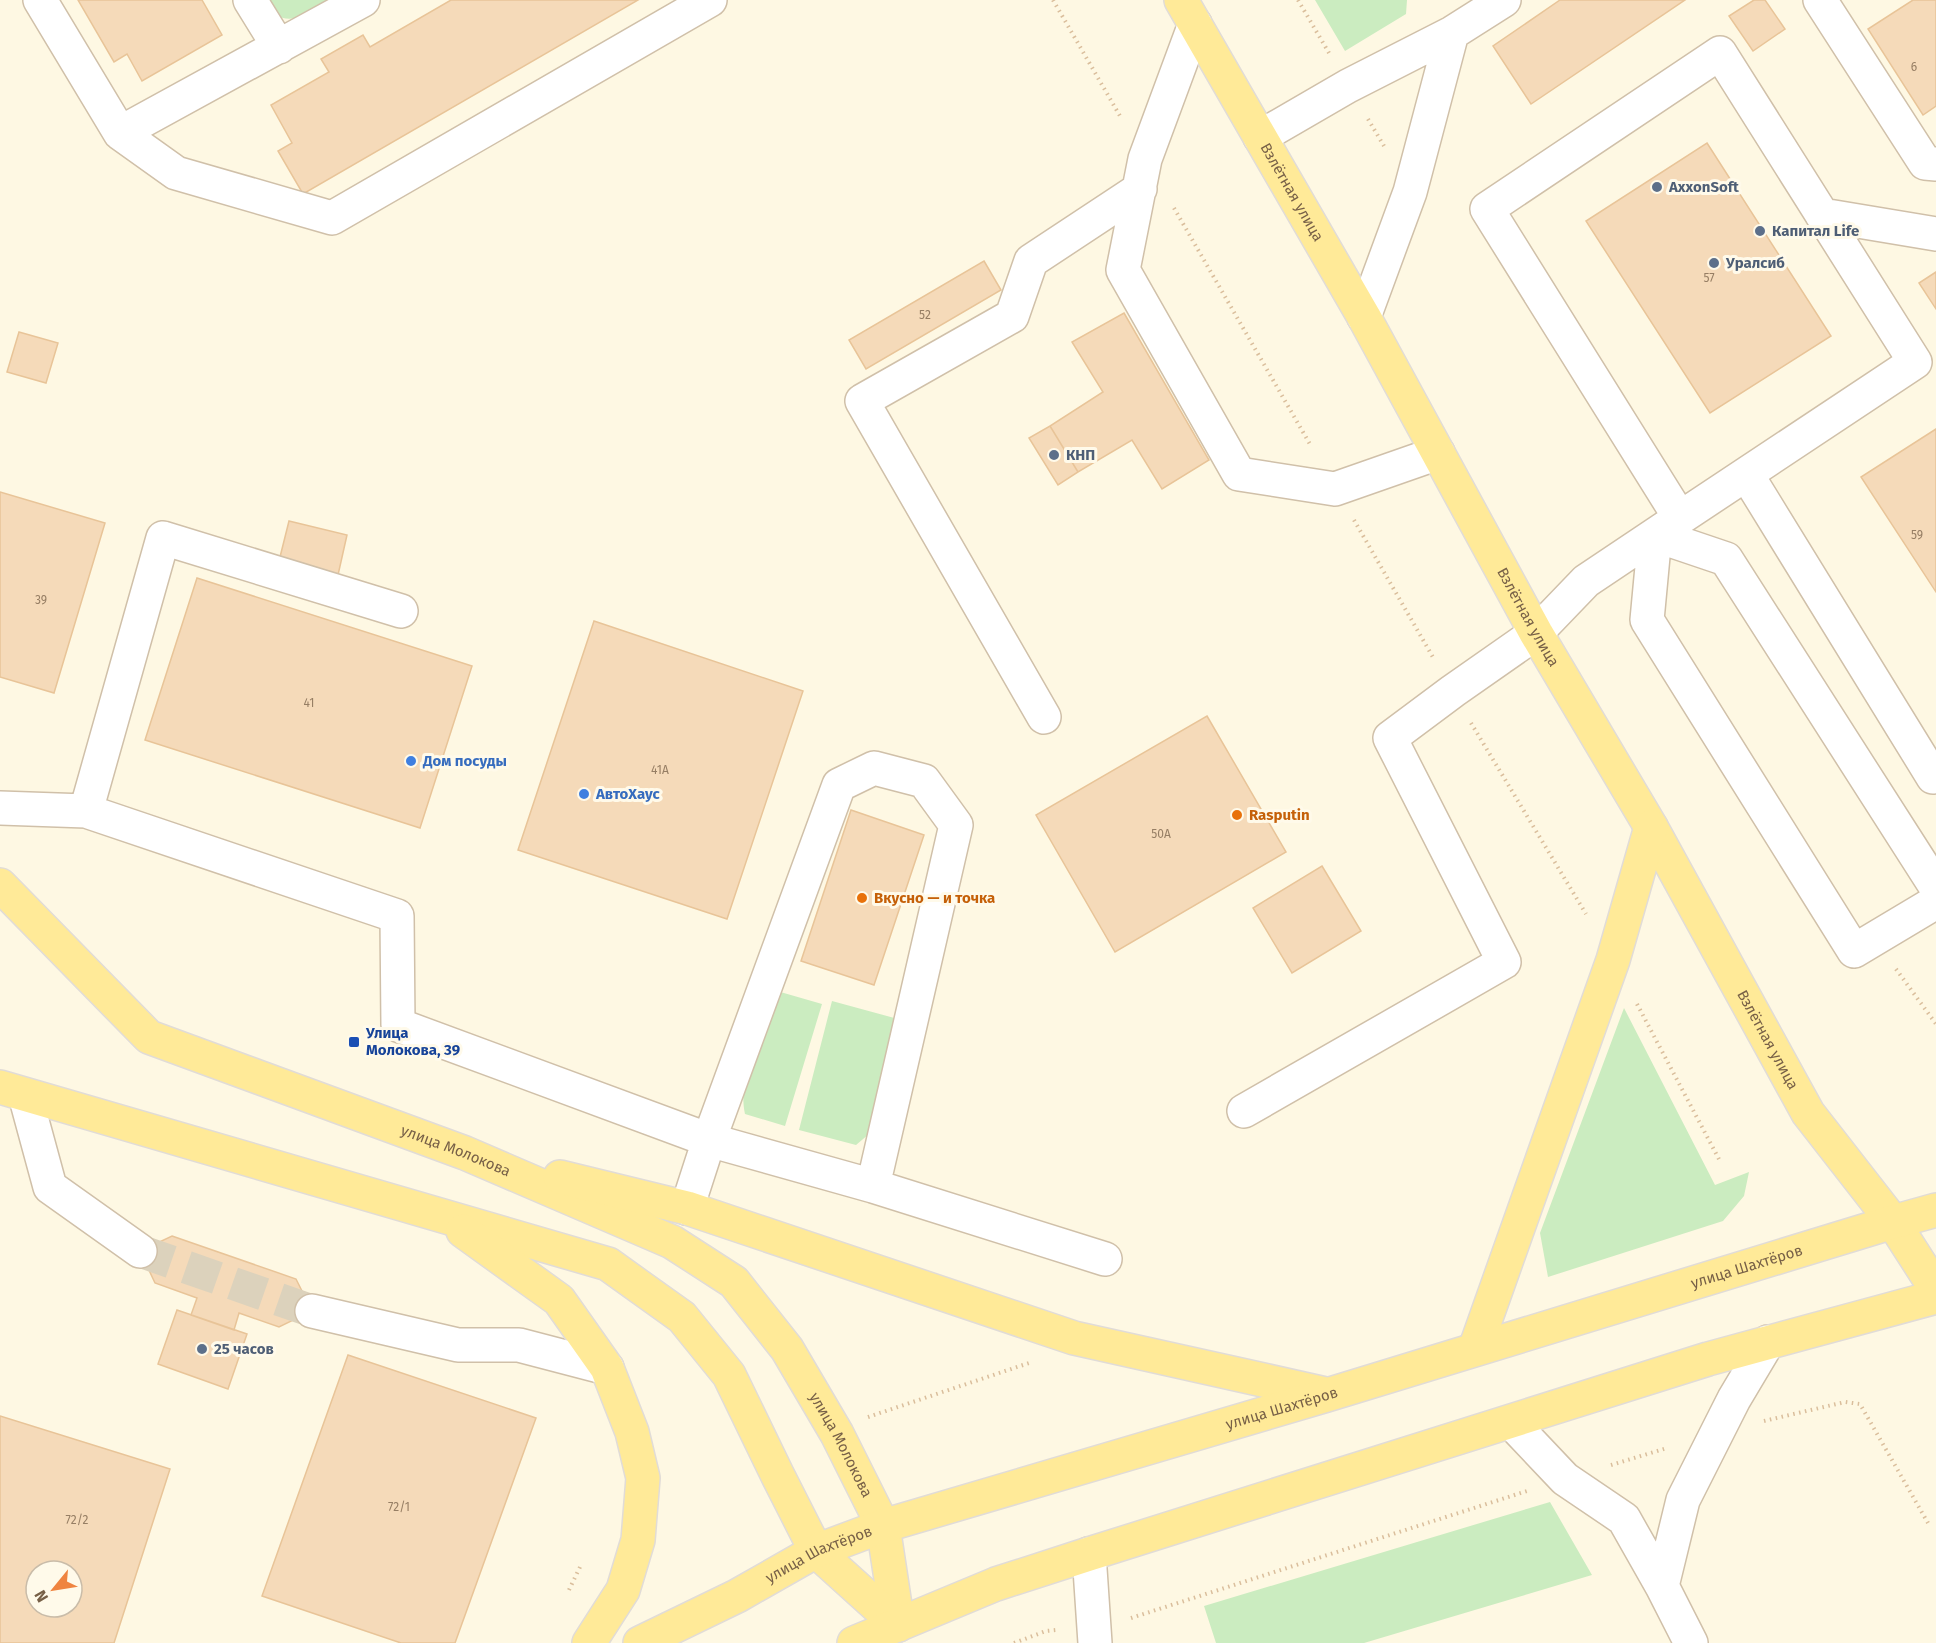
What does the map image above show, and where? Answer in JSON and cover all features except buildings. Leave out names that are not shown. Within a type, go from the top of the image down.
[{"type":"main road","name":"Взлётная улица","points":[[1188,12],[1364,317],[1536,633],[1651,827],[1808,1113],[1893,1222],[1936,1289]]},
{"type":"main road","points":[[1475,1349],[1613,960],[1651,827]]},
{"type":"main road","name":"улица Молокова","points":[[0,885],[149,1037],[465,1153],[672,1242],[734,1282],[787,1349],[837,1434],[884,1526],[898,1625]]},
{"type":"main road","points":[[12,1091],[609,1264],[682,1317],[729,1375],[816,1551],[898,1625]]},
{"type":"main road","points":[[465,1153],[687,1208],[1074,1338],[1327,1395]]},
{"type":"main road","name":"улица Шахтёров","points":[[640,1643],[737,1596],[816,1551],[884,1526],[1327,1395],[1936,1210]]},
{"type":"main road","points":[[444,1218],[560,1300],[608,1368],[632,1432],[643,1478],[638,1540],[623,1590],[589,1643]]},
{"type":"main road","points":[[854,1643],[996,1584],[1089,1554],[1707,1359],[1936,1297]]},
{"type":"street","points":[[40,0],[120,133],[176,173],[332,218],[710,0]]},
{"type":"street","points":[[250,0],[279,47]]},
{"type":"street","points":[[120,133],[363,0]]},
{"type":"street","points":[[1260,137],[1348,86],[1452,33],[1504,0]]},
{"type":"street","points":[[1820,0],[1925,163],[1936,164]]},
{"type":"street","points":[[1188,12],[1143,174],[1123,270],[1239,474],[1335,489],[1438,453]]},
{"type":"street","points":[[1364,317],[1410,192],[1452,33]]},
{"type":"street","points":[[1244,1111],[1504,962],[1390,738],[1536,633],[1586,581],[1668,527],[1747,475],[1926,356],[1822,215],[1720,53],[1487,209],[1668,527],[1726,560],[1936,887]]},
{"type":"street","points":[[1044,717],[862,400],[1012,316],[1031,261],[1143,174]]},
{"type":"street","points":[[1822,215],[1936,234]]},
{"type":"street","points":[[1747,475],[1935,778]]},
{"type":"street","points":[[1668,527],[1647,620],[1854,951],[1936,902]]},
{"type":"street","points":[[86,811],[163,538],[401,611]]},
{"type":"street","points":[[687,1208],[709,1140],[839,785],[874,768],[924,781],[956,825],[873,1186]]},
{"type":"street","points":[[0,808],[86,811],[397,916],[398,1025],[709,1140],[873,1186],[1106,1259]]},
{"type":"street","points":[[12,1091],[50,1187],[140,1251]]},
{"type":"street","points":[[312,1311],[458,1345],[519,1345],[608,1368]]},
{"type":"street","points":[[1662,1586],[1683,1500],[1734,1399],[1768,1342]]},
{"type":"street","points":[[1511,1422],[1565,1479],[1624,1519],[1691,1643]]},
{"type":"street","points":[[1089,1554],[1095,1636]]},
{"type":"path","points":[[1053,0],[1143,174],[1335,489],[1613,960],[1721,1162]]},
{"type":"path","points":[[1874,939],[1936,1024]]},
{"type":"path","points":[[867,1417],[1031,1363]]},
{"type":"path","points":[[1014,1643],[1046,1630],[1095,1636],[1565,1479],[1718,1432],[1845,1402],[1860,1404],[1928,1523]]},
{"type":"path","points":[[569,1590],[580,1567]]},
{"type":"green space","points":[[263,0],[332,0],[304,15],[287,19],[271,10]]},
{"type":"green space","points":[[1315,0],[1407,0],[1406,14],[1345,51]]},
{"type":"green space","points":[[770,989],[822,1004],[785,1126],[745,1114],[743,1099],[750,1051]]},
{"type":"green space","points":[[832,1001],[898,1019],[869,1134],[856,1145],[799,1130]]},
{"type":"green space","points":[[1624,1008],[1715,1185],[1749,1172],[1744,1196],[1723,1221],[1548,1277],[1540,1233]]},
{"type":"green space","points":[[1550,1502],[1592,1575],[1364,1643],[1216,1643],[1204,1606]]},
{"type":"tunnel","points":[[140,1251],[312,1311]]},
{"type":"place","name":"AxxonSoft","points":[[1657,187]]},
{"type":"place","name":"Капитал Life","points":[[1760,231]]},
{"type":"place","name":"Уралсиб","points":[[1714,263]]},
{"type":"place","name":"КНП","points":[[1054,455]]},
{"type":"place","name":"Дом посуды","points":[[411,761]]},
{"type":"place","name":"АвтоХаус","points":[[584,794]]},
{"type":"place","name":"Rasputin","points":[[1237,815]]},
{"type":"place","name":"Вкусно — и точка","points":[[862,898]]},
{"type":"place","name":"Улица Молокова, 39","points":[[354,1042]]},
{"type":"place","name":"25 часов","points":[[202,1349]]}]
